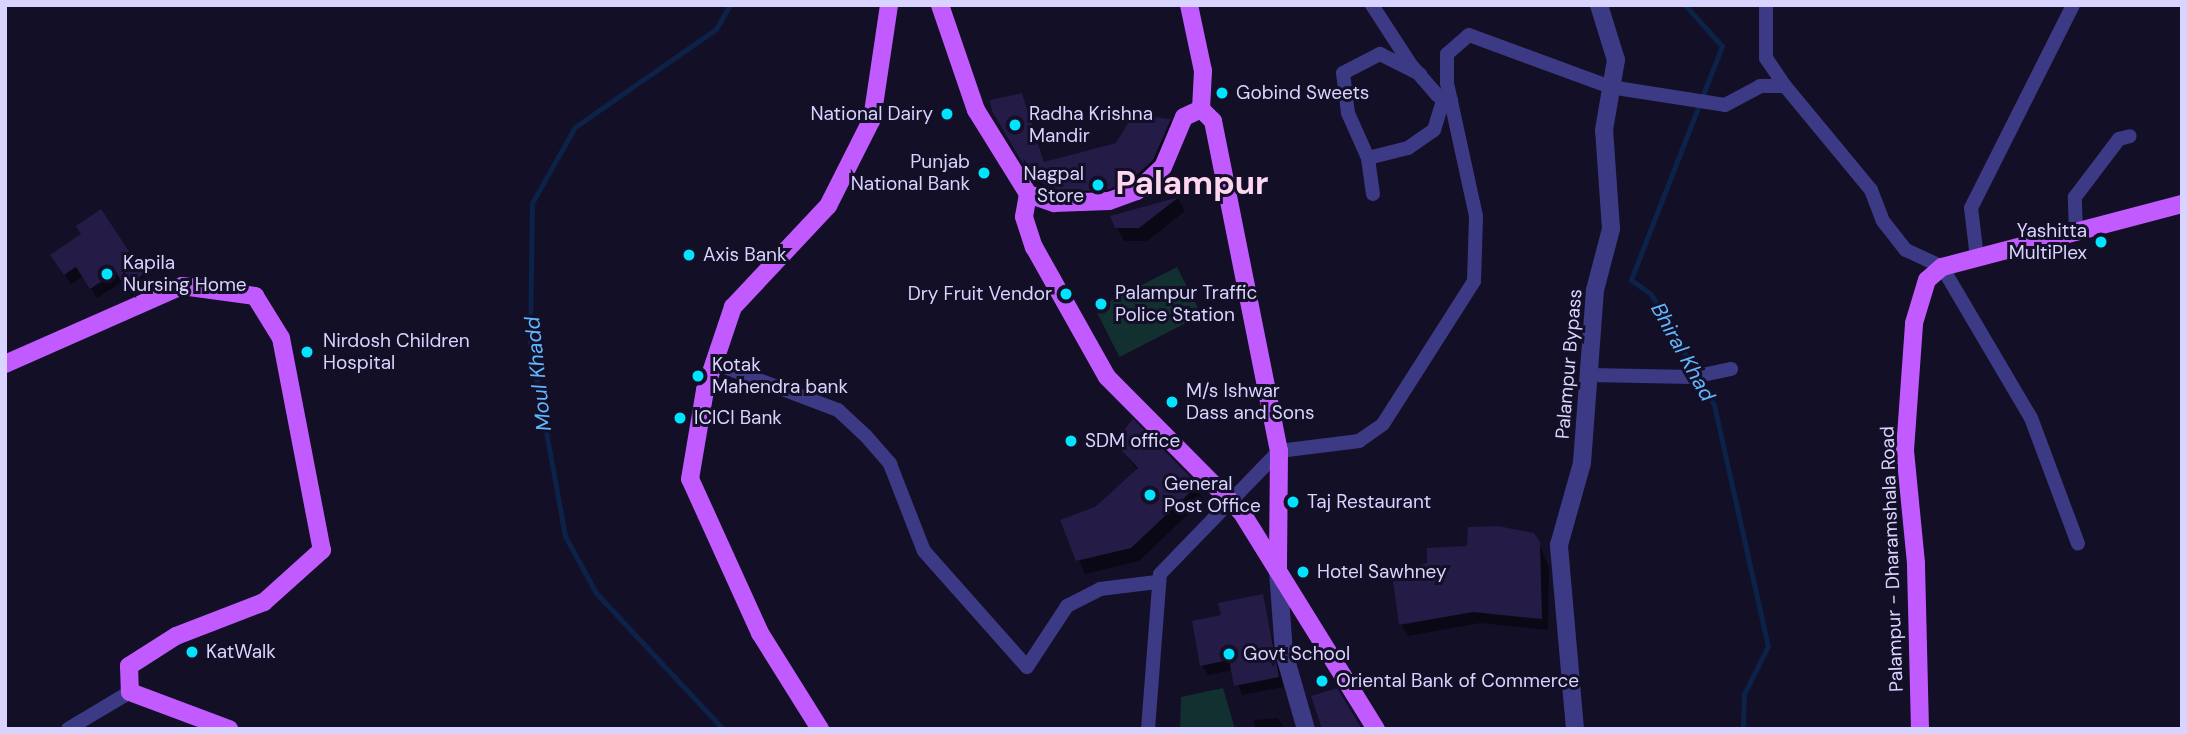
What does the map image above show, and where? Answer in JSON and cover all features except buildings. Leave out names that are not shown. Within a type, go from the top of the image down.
[{"type":"main road","points":[[820,729],[760,633],[690,479],[714,363],[733,307],[828,206],[872,119],[889,5]]},
{"type":"main road","points":[[940,5],[976,110],[1028,194],[1054,203],[1110,201],[1137,191],[1163,167],[1184,117],[1201,109]]},
{"type":"main road","points":[[1189,5],[1203,71],[1201,109],[1213,121],[1279,451],[1278,571]]},
{"type":"main road","points":[[1028,194],[1024,217],[1034,247],[1107,377],[1226,502],[1242,513],[1376,729]]},
{"type":"main road","points":[[1942,267],[2076,232],[2158,205],[2182,204]]},
{"type":"main road","name":"Palampur - Dharamshala Road","points":[[1920,729],[1916,563],[1905,450],[1914,323],[1927,280],[1942,267]]},
{"type":"main road","points":[[5,363],[182,286],[255,296],[281,338],[322,550],[264,602],[176,636],[129,666],[130,692],[229,729]]},
{"type":"street","points":[[1372,5],[1420,74],[1448,99]]},
{"type":"street","name":"Palampur Bypass","points":[[1575,729],[1559,545],[1581,464],[1595,290],[1611,229],[1604,130],[1615,60],[1599,5]]},
{"type":"street","points":[[1766,5],[1766,58],[1785,86],[1871,190],[1906,250],[1942,267],[2031,418],[2078,544]]},
{"type":"street","points":[[1977,258],[1972,208],[2073,5]]},
{"type":"street","points":[[1148,729],[1157,582],[1226,502],[1279,451],[1359,441],[1383,424],[1474,281],[1476,216],[1448,99],[1447,54],[1469,35],[1610,87],[1725,105],[1760,86],[1785,86]]},
{"type":"street","points":[[1373,194],[1368,158],[1348,113],[1343,73],[1380,54],[1420,74]]},
{"type":"street","points":[[1368,158],[1408,148],[1434,130],[1448,99]]},
{"type":"street","points":[[2076,232],[2075,197],[2119,139],[2130,136]]},
{"type":"street","points":[[714,363],[838,410],[866,436],[890,464],[924,551],[1027,667],[1067,606],[1100,589],[1157,582]]},
{"type":"street","points":[[1588,375],[1662,377],[1731,369]]},
{"type":"street","points":[[1278,571],[1284,653],[1306,729]]},
{"type":"street","points":[[68,729],[130,692]]},
{"type":"green space","points":[[1177,267],[1202,315],[1120,357],[1095,309]]},
{"type":"green space","points":[[1223,688],[1235,729],[1180,729],[1181,697]]},
{"type":"waterway","name":"Moul Khadd","points":[[723,729],[596,593],[565,536],[530,343],[532,203],[575,127],[716,29],[730,5]]},
{"type":"waterway","name":"Bhiral Khad","points":[[1685,5],[1722,46],[1631,280],[1651,294],[1714,405],[1768,646],[1744,694],[1743,729]]},
{"type":"place","name":"Gobind Sweets","points":[[1222,93]]},
{"type":"place","name":"National Dairy","points":[[947,114]]},
{"type":"place","name":"Radha Krishna Mandir","points":[[1015,125]]},
{"type":"place","name":"Punjab National Bank","points":[[984,173]]},
{"type":"place","name":"Nagpal Store","points":[[1098,185]]},
{"type":"place","name":"Yashitta MultiPlex","points":[[2101,242]]},
{"type":"place","name":"Axis Bank","points":[[689,255]]},
{"type":"place","name":"Kapila Nursing Home","points":[[107,274]]},
{"type":"place","name":"Dry Fruit Vendor","points":[[1066,294]]},
{"type":"place","name":"Palampur Traffic Police Station","points":[[1101,304]]},
{"type":"place","name":"Nirdosh Children Hospital","points":[[307,352]]},
{"type":"place","name":"Kotak Mahendra bank","points":[[698,376]]},
{"type":"place","name":"M/s Ishwar Dass and Sons","points":[[1172,402]]},
{"type":"place","name":"ICICI Bank","points":[[680,418]]},
{"type":"place","name":"SDM office","points":[[1071,441]]},
{"type":"place","name":"General Post Office","points":[[1150,495]]},
{"type":"place","name":"Taj Restaurant","points":[[1293,502]]},
{"type":"place","name":"Hotel Sawhney","points":[[1303,572]]},
{"type":"place","name":"KatWalk","points":[[192,652]]},
{"type":"place","name":"Govt School","points":[[1229,654]]},
{"type":"place","name":"Oriental Bank of Commerce","points":[[1322,681]]},
{"type":"district","name":"Palampur","points":[[1192,183]]}]
